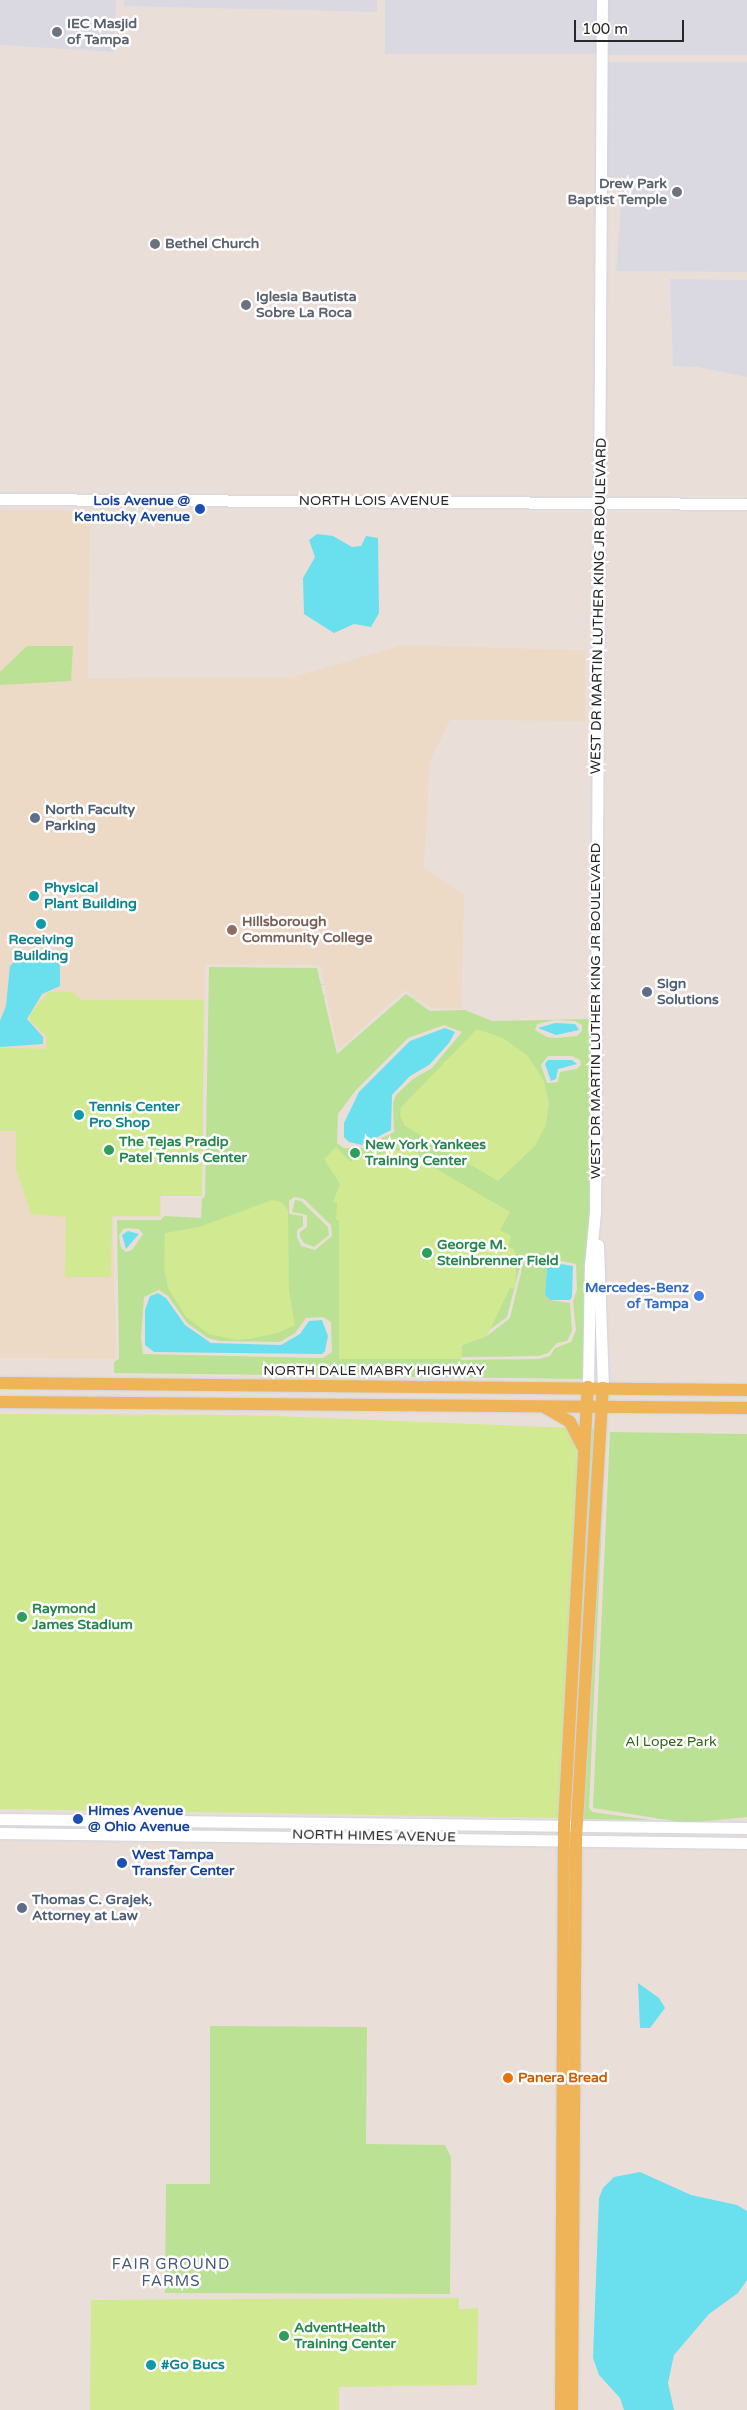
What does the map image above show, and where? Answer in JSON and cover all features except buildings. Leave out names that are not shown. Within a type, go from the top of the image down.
[{"type":"main road","name":"NORTH DALE MABRY HIGHWAY","points":[[0,1383],[588,1387],[747,1390]]},
{"type":"main road","points":[[133,1384],[133,1403]]},
{"type":"main road","points":[[572,2410],[570,1825],[572,1660],[588,1387]]},
{"type":"main road","points":[[570,1825],[595,1549],[603,1388]]},
{"type":"main road","points":[[0,1402],[747,1408]]},
{"type":"main road","points":[[541,1406],[570,1422],[583,1454]]},
{"type":"main road","points":[[561,2410],[570,1838]]},
{"type":"street","name":"WEST DR MARTIN LUTHER KING JR BOULEVARD","points":[[602,0],[595,1212],[602,1308],[603,1388]]},
{"type":"street","name":"NORTH LOIS AVENUE","points":[[0,499],[747,504]]},
{"type":"street","name":"WEST DR MARTIN LUTHER KING JR BOULEVARD","points":[[588,1387],[590,1265],[595,1212]]},
{"type":"street","name":"NORTH HIMES AVENUE","points":[[0,1818],[747,1828]]},
{"type":"street","points":[[260,1822],[261,1835]]},
{"type":"street","name":"NORTH HIMES AVENUE","points":[[0,1833],[570,1838],[747,1843]]},
{"type":"shaded area","points":[[0,0],[116,0],[114,52],[0,45]]},
{"type":"shaded area","points":[[124,0],[377,0],[377,12],[124,6]]},
{"type":"shaded area","points":[[385,0],[598,0],[598,54],[385,54]]},
{"type":"shaded area","points":[[606,0],[747,0],[747,55],[606,55]]},
{"type":"shaded area","points":[[606,62],[747,62],[747,272],[616,271],[623,178],[605,177]]},
{"type":"shaded area","points":[[670,279],[747,280],[747,377],[697,367],[673,366]]},
{"type":"shaded area","name":"Hillsborough Community College","points":[[0,510],[90,510],[88,678],[293,677],[403,645],[585,650],[585,721],[450,720],[430,761],[424,867],[464,895],[462,1009],[431,1008],[405,990],[338,1050],[320,965],[205,964],[202,1196],[161,1196],[161,1217],[113,1217],[116,1359],[0,1358]]},
{"type":"green space","points":[[27,646],[73,646],[71,681],[0,685],[0,672]]},
{"type":"green space","points":[[209,967],[317,968],[337,1054],[406,994],[430,1011],[465,1010],[492,1021],[591,1019],[591,1212],[584,1379],[114,1373],[114,1362],[119,1359],[117,1220],[161,1220],[164,1216],[201,1218],[202,1199],[205,1196]],"holes":[[[555,1020],[575,1021],[582,1025],[582,1031],[577,1036],[547,1037],[535,1030],[537,1024]],[[444,1025],[462,1032],[432,1068],[413,1079],[396,1095],[393,1103],[394,1132],[362,1148],[344,1148],[337,1143],[338,1114],[356,1090],[408,1038]],[[548,1056],[572,1056],[580,1060],[581,1065],[577,1069],[560,1072],[558,1082],[547,1083],[541,1065]],[[294,1197],[304,1199],[331,1225],[332,1236],[315,1250],[301,1246],[297,1237],[297,1230],[303,1226],[303,1216],[289,1214],[289,1201]],[[128,1228],[139,1229],[143,1234],[132,1250],[126,1252],[121,1248],[119,1236],[123,1229]],[[522,1258],[539,1258],[548,1264],[562,1261],[576,1264],[577,1289],[573,1302],[576,1330],[571,1342],[555,1348],[550,1356],[539,1359],[461,1360],[460,1343],[485,1333],[507,1317]],[[159,1290],[168,1296],[187,1323],[208,1338],[220,1341],[280,1342],[295,1333],[306,1318],[323,1317],[331,1322],[332,1352],[323,1358],[143,1354],[141,1338],[144,1297]]]},
{"type":"green space","name":"The Tejas Pradip Patel Tennis Center","points":[[49,992],[72,992],[82,1000],[204,1000],[202,1196],[160,1196],[160,1216],[112,1216],[111,1277],[65,1277],[66,1217],[31,1214],[16,1169],[16,1131],[0,1131],[0,1048],[46,1049],[47,1036],[30,1021],[30,1014]]},
{"type":"green space","points":[[477,1029],[503,1038],[528,1056],[544,1081],[549,1103],[546,1125],[535,1146],[498,1181],[405,1126],[400,1115],[401,1107]]},
{"type":"green space","name":"George M. Steinbrenner Field","points":[[336,1147],[351,1162],[360,1155],[362,1158],[372,1153],[373,1156],[396,1150],[419,1153],[418,1157],[429,1161],[428,1164],[510,1212],[500,1230],[511,1236],[508,1247],[514,1249],[517,1257],[515,1289],[510,1288],[487,1336],[462,1345],[462,1359],[339,1359],[339,1220],[336,1220],[337,1203],[333,1202],[340,1184],[324,1159]]},
{"type":"green space","points":[[272,1200],[282,1202],[288,1210],[289,1291],[295,1325],[278,1333],[249,1339],[236,1340],[209,1334],[186,1317],[168,1288],[164,1268],[165,1233],[199,1227]]},
{"type":"green space","points":[[295,1200],[301,1201],[328,1227],[329,1235],[314,1247],[304,1243],[300,1237],[300,1232],[307,1227],[307,1215],[292,1212]]},
{"type":"green space","points":[[524,1260],[538,1261],[547,1268],[545,1295],[550,1300],[570,1303],[572,1331],[567,1341],[557,1343],[548,1353],[539,1356],[462,1357],[462,1345],[487,1336],[510,1318]]},
{"type":"green space","points":[[0,1414],[247,1415],[570,1428],[579,1454],[560,1818],[0,1809]]},
{"type":"green space","points":[[590,1429],[597,1429],[573,1818],[568,1818]]},
{"type":"green space","points":[[606,1430],[589,1808],[592,1812],[650,1820],[581,1819]]},
{"type":"green space","name":"Al Lopez Park","points":[[610,1432],[747,1434],[747,1817],[687,1823],[593,1808]]},
{"type":"green space","points":[[210,2026],[367,2027],[366,2144],[445,2145],[451,2157],[450,2294],[165,2293],[166,2184],[210,2184]]},
{"type":"green space","name":"AdventHealth Training Center","points":[[459,2298],[459,2309],[478,2308],[477,2385],[339,2387],[339,2410],[90,2410],[91,2300]]},
{"type":"water","points":[[317,534],[333,536],[352,547],[361,546],[366,536],[378,538],[379,613],[371,627],[354,624],[334,633],[304,614],[303,578],[315,557],[309,540]]},
{"type":"water","points":[[51,959],[60,964],[60,986],[42,994],[27,1019],[43,1037],[43,1044],[0,1047],[0,1021],[6,1006],[10,966],[15,961]]},
{"type":"water","points":[[555,1023],[575,1024],[579,1030],[556,1035],[538,1028]]},
{"type":"water","points":[[445,1028],[455,1032],[449,1043],[429,1065],[410,1076],[392,1095],[391,1130],[362,1145],[349,1142],[344,1137],[344,1123],[359,1092],[410,1041]]},
{"type":"water","points":[[548,1060],[572,1060],[577,1064],[558,1069],[556,1079],[551,1081],[545,1064]]},
{"type":"water","points":[[128,1231],[139,1234],[126,1249],[122,1235]]},
{"type":"water","points":[[561,1264],[573,1266],[572,1297],[570,1300],[550,1300],[545,1295],[547,1268]]},
{"type":"water","points":[[158,1293],[166,1298],[185,1325],[211,1343],[281,1345],[300,1334],[309,1321],[322,1320],[328,1336],[325,1351],[322,1354],[154,1352],[145,1345],[145,1310],[150,1296]]},
{"type":"water","points":[[638,1983],[659,1998],[665,2008],[650,2028],[640,2028]]},
{"type":"water","points":[[640,2172],[691,2195],[737,2205],[747,2211],[747,2280],[738,2293],[709,2314],[674,2355],[668,2383],[674,2410],[624,2410],[620,2398],[599,2375],[593,2358],[599,2198],[603,2188],[614,2177]]},
{"type":"place","name":"IEC Masjid of Tampa","points":[[57,32]]},
{"type":"place","name":"Drew Park Baptist Temple","points":[[677,192]]},
{"type":"place","name":"Bethel Church","points":[[155,244]]},
{"type":"place","name":"Iglesia Bautista Sobre La Roca","points":[[246,305]]},
{"type":"place","name":"Lois Avenue @ Kentucky Avenue","points":[[200,509]]},
{"type":"place","name":"North Faculty Parking","points":[[35,818]]},
{"type":"place","name":"Physical Plant Building","points":[[34,896]]},
{"type":"place","name":"Receiving Building","points":[[41,924]]},
{"type":"place","name":"Hillsborough Community College","points":[[232,930]]},
{"type":"place","name":"Sign Solutions","points":[[647,992]]},
{"type":"place","name":"Tennis Center Pro Shop","points":[[79,1115]]},
{"type":"place","name":"The Tejas Pradip Patel Tennis Center","points":[[109,1150]]},
{"type":"place","name":"New York Yankees Training Center","points":[[355,1153]]},
{"type":"place","name":"George M. Steinbrenner Field","points":[[427,1253]]},
{"type":"place","name":"Mercedes-Benz of Tampa","points":[[699,1296]]},
{"type":"place","name":"Raymond James Stadium","points":[[22,1617]]},
{"type":"place","name":"Himes Avenue @ Ohio Avenue","points":[[78,1819]]},
{"type":"place","name":"West Tampa Transfer Center","points":[[122,1863]]},
{"type":"place","name":"Thomas C. Grajek, Attorney at Law","points":[[22,1908]]},
{"type":"place","name":"Panera Bread","points":[[508,2078]]},
{"type":"place","name":"AdventHealth Training Center","points":[[284,2336]]},
{"type":"place","name":"#Go Bucs","points":[[151,2365]]},
{"type":"district","name":"FAIR GROUND FARMS","points":[[171,2272]]}]
